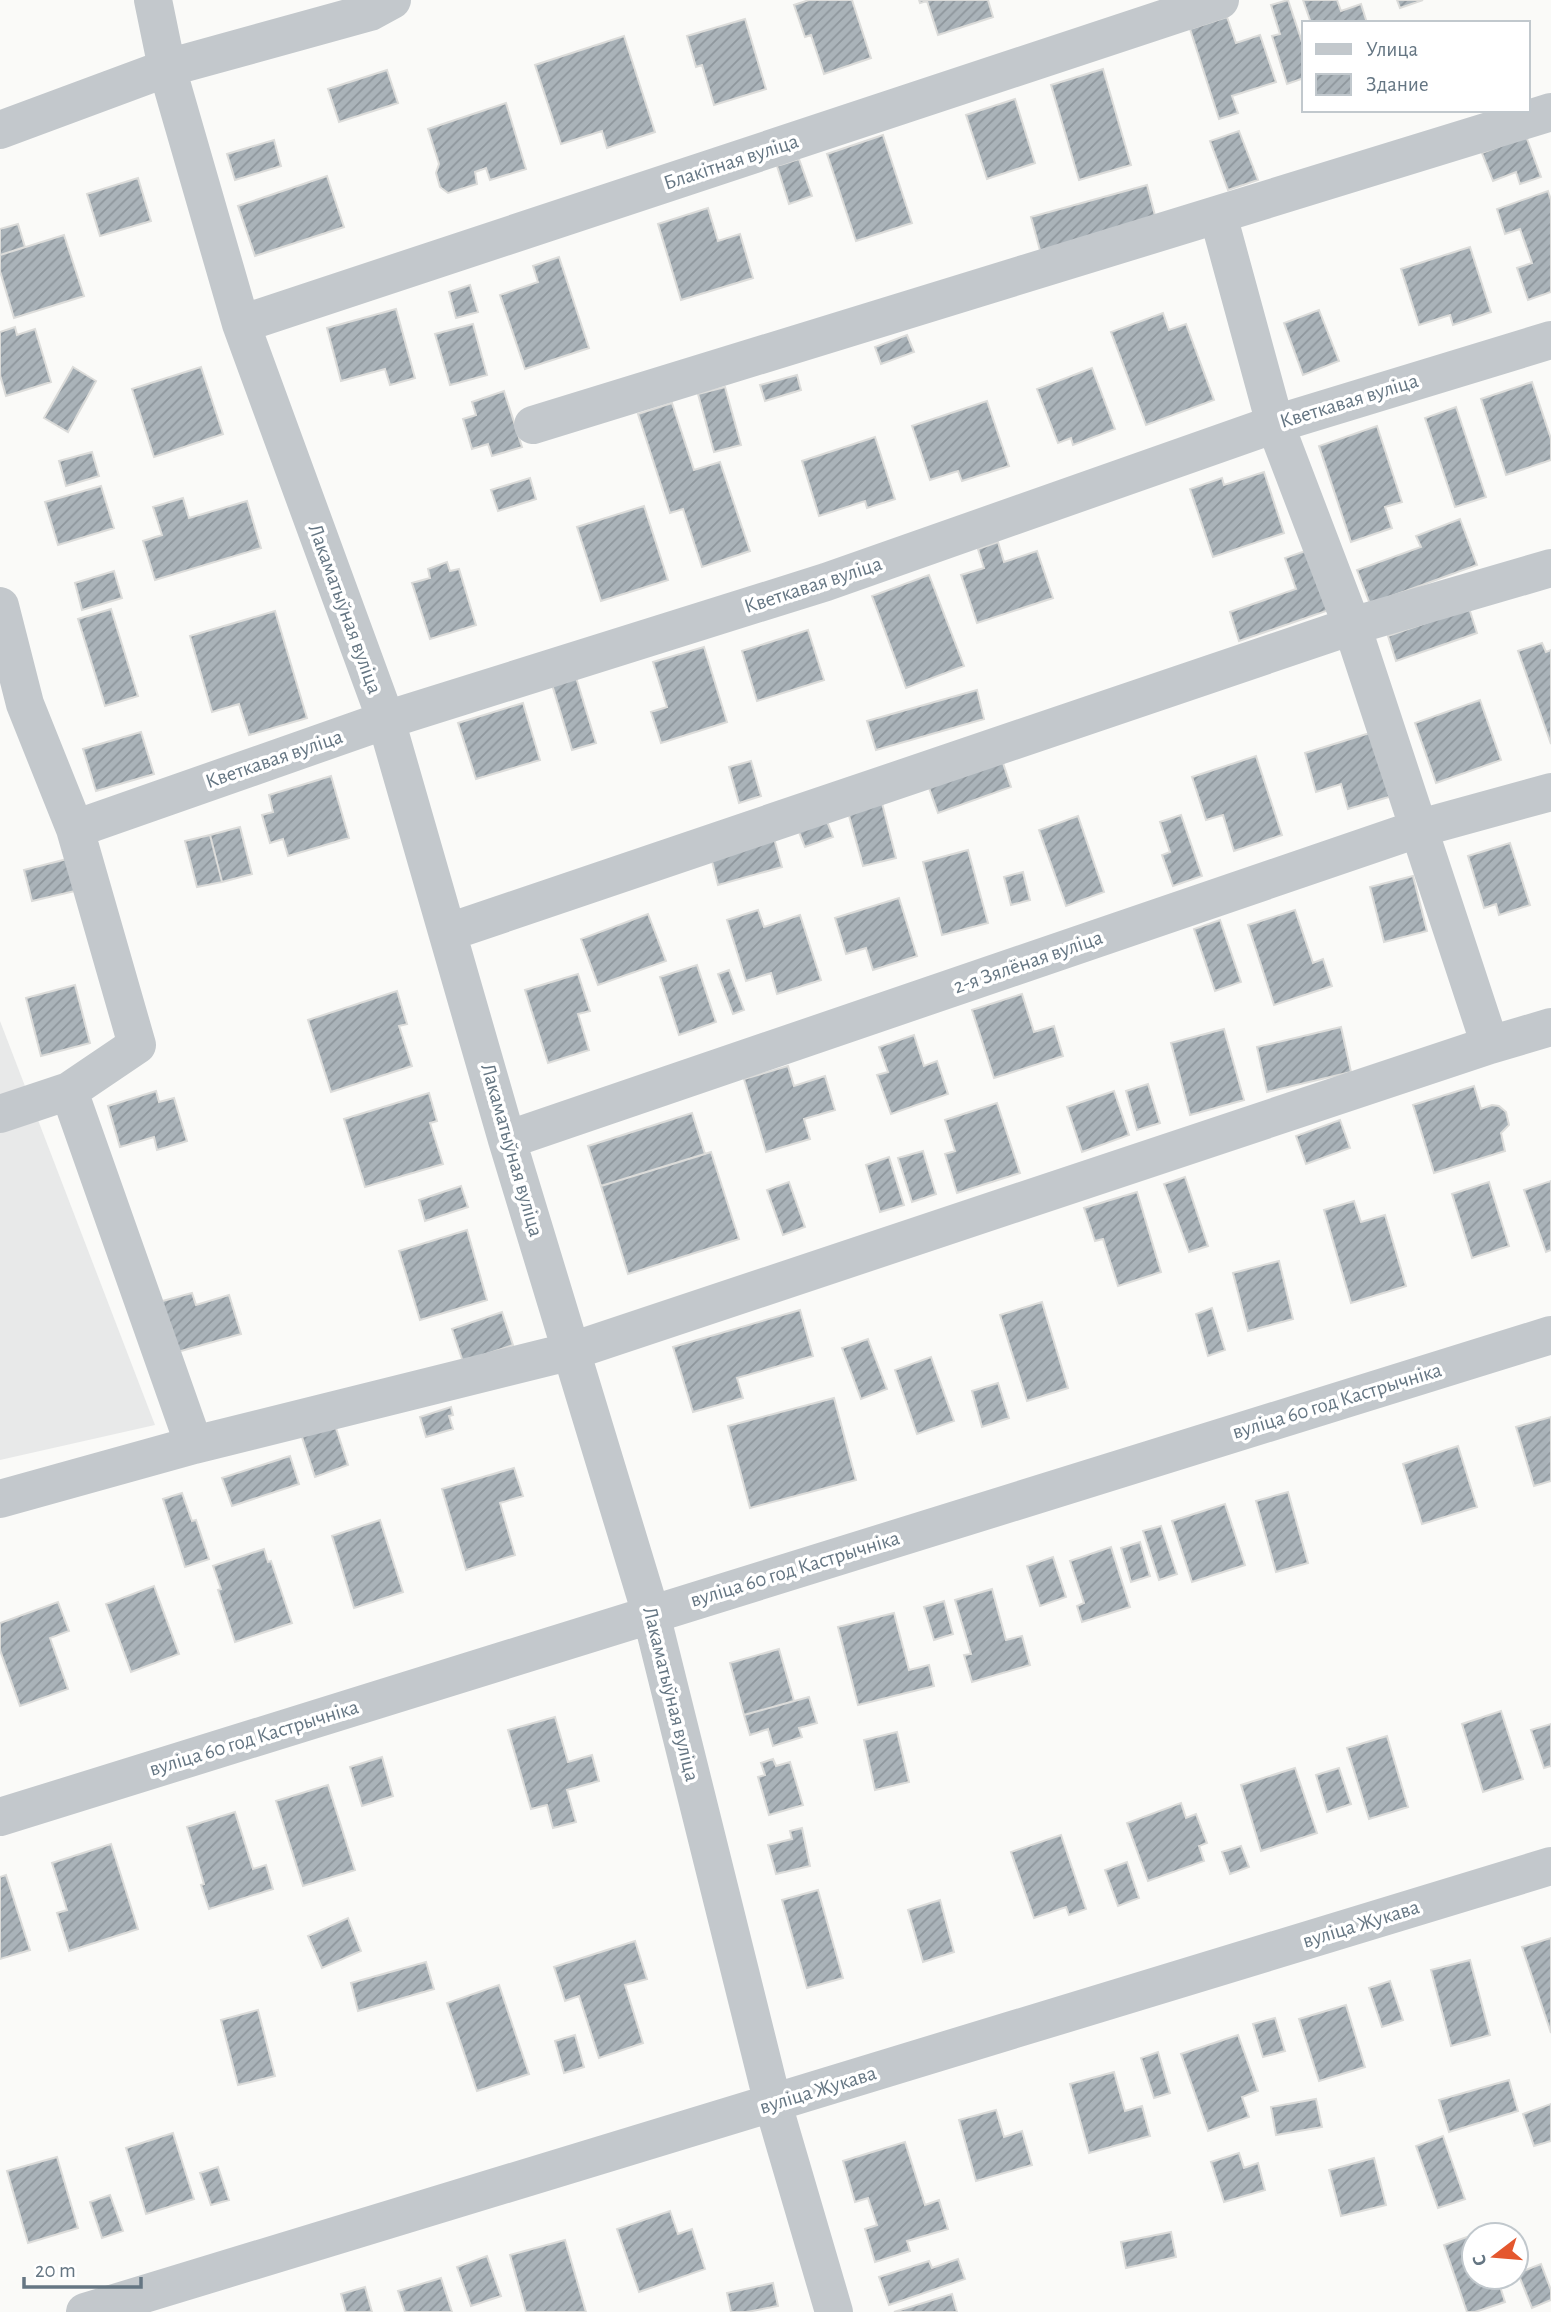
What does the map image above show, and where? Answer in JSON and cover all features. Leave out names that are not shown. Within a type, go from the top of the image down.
[{"type":"street","name":"Лакаматыўная вуліца","points":[[153,0],[167,68],[241,324],[386,720],[507,1140],[651,1614],[773,2104],[834,2312]]},
{"type":"street","points":[[0,130],[167,68],[370,12],[392,0]]},
{"type":"street","name":"Блакітная вуліца","points":[[241,324],[1220,0]]},
{"type":"street","points":[[533,425],[1551,112]]},
{"type":"street","points":[[1218,215],[1275,424],[1352,626],[1490,1045]]},
{"type":"street","name":"Кветкавая вуліца","points":[[75,829],[386,720],[826,582],[1275,424],[1551,340]]},
{"type":"street","points":[[449,932],[1352,626],[1551,568]]},
{"type":"street","points":[[0,606],[13,707],[75,829],[137,1045],[69,1091],[0,1114]]},
{"type":"street","name":"2-я Зялёная вуліца","points":[[507,1140],[1420,828],[1551,792]]},
{"type":"street","points":[[0,1499],[194,1445],[572,1351],[1551,1027]]},
{"type":"street","points":[[69,1091],[194,1445]]},
{"type":"street","name":"вуліца 60 год Кастрычніка","points":[[0,1817],[1551,1335]]},
{"type":"street","name":"вуліца Жукава","points":[[85,2312],[1551,1866]]},
{"type":"shaded area","points":[[0,1021],[155,1425],[0,1460]]},
{"type":"building","points":[[809,0],[852,0],[871,58],[824,74],[811,35],[805,37],[794,5]]},
{"type":"building","points":[[919,0],[988,0],[993,17],[938,35],[927,1],[920,3]]},
{"type":"building","points":[[1288,0],[1302,42],[1302,79],[1287,84],[1272,36],[1280,34],[1271,5]]},
{"type":"building","points":[[1303,0],[1337,0],[1341,11],[1361,4],[1366,21],[1310,21]]},
{"type":"building","points":[[1397,0],[1423,0],[1400,8]]},
{"type":"building","points":[[1227,17],[1236,43],[1260,35],[1276,82],[1232,96],[1238,113],[1219,119],[1190,29]]},
{"type":"building","points":[[745,19],[766,89],[714,105],[702,65],[696,67],[687,36]]},
{"type":"building","points":[[624,36],[655,132],[607,148],[602,131],[561,144],[535,65]]},
{"type":"building","points":[[1103,69],[1131,165],[1079,180],[1051,85]]},
{"type":"building","points":[[387,70],[398,103],[339,122],[328,89]]},
{"type":"building","points":[[1015,99],[1035,163],[987,179],[966,115]]},
{"type":"building","points":[[506,103],[526,169],[490,180],[486,168],[475,172],[477,184],[448,193],[440,187],[436,173],[439,164],[428,129]]},
{"type":"building","points":[[1239,131],[1258,180],[1228,190],[1210,141]]},
{"type":"building","points":[[883,135],[912,223],[856,241],[827,154]]},
{"type":"building","points":[[1526,136],[1541,177],[1520,184],[1516,172],[1493,181],[1482,153]]},
{"type":"building","points":[[274,140],[281,166],[235,180],[227,154]]},
{"type":"building","points":[[799,159],[812,196],[789,204],[777,166]]},
{"type":"building","points":[[327,176],[344,227],[255,256],[238,206]]},
{"type":"building","points":[[138,178],[151,221],[100,236],[87,194]]},
{"type":"building","points":[[1147,185],[1157,223],[1041,254],[1031,217]]},
{"type":"building","points":[[1548,191],[1551,200],[1551,292],[1528,300],[1517,268],[1532,263],[1520,229],[1505,234],[1497,209]]},
{"type":"building","points":[[708,208],[718,241],[740,234],[753,278],[681,300],[658,224]]},
{"type":"building","points":[[18,224],[25,247],[0,255],[0,229]]},
{"type":"building","points":[[64,235],[84,296],[14,318],[0,271],[0,255]]},
{"type":"building","points":[[1470,247],[1491,312],[1453,325],[1450,315],[1419,325],[1401,269]]},
{"type":"building","points":[[559,257],[589,348],[525,369],[500,295],[538,282],[533,266]]},
{"type":"building","points":[[470,285],[478,312],[456,318],[449,292]]},
{"type":"building","points":[[396,309],[415,378],[390,385],[385,369],[341,381],[327,328]]},
{"type":"building","points":[[1319,310],[1339,361],[1303,375],[1284,323]]},
{"type":"building","points":[[1163,313],[1169,330],[1186,324],[1214,400],[1146,425],[1111,332]]},
{"type":"building","points":[[473,324],[487,375],[450,385],[435,334]]},
{"type":"building","points":[[15,327],[17,335],[35,329],[51,382],[6,396],[0,375],[0,332]]},
{"type":"building","points":[[907,335],[914,352],[881,364],[875,347]]},
{"type":"building","points":[[73,367],[96,381],[68,432],[44,418]]},
{"type":"building","points":[[201,367],[223,434],[154,457],[132,389]]},
{"type":"building","points":[[1092,368],[1115,429],[1073,445],[1071,438],[1058,443],[1037,389]]},
{"type":"building","points":[[797,375],[801,390],[765,401],[760,385]]},
{"type":"building","points":[[1532,382],[1551,439],[1551,460],[1506,475],[1481,399]]},
{"type":"building","points":[[725,387],[741,445],[714,452],[698,394]]},
{"type":"building","points":[[504,391],[522,447],[492,456],[488,444],[472,449],[463,419],[476,415],[472,402]]},
{"type":"building","points":[[987,401],[1009,466],[962,481],[958,471],[930,480],[912,426]]},
{"type":"building","points":[[672,403],[694,470],[720,462],[750,551],[702,567],[683,509],[670,513],[638,414]]},
{"type":"building","points":[[1456,407],[1486,497],[1455,507],[1425,418]]},
{"type":"building","points":[[1377,426],[1402,502],[1385,507],[1392,528],[1351,542],[1319,446]]},
{"type":"building","points":[[875,437],[895,499],[867,508],[865,501],[819,516],[802,461]]},
{"type":"building","points":[[92,452],[99,476],[66,486],[59,461]]},
{"type":"building","points":[[1264,472],[1284,533],[1213,557],[1190,489],[1222,478],[1224,485]]},
{"type":"building","points":[[530,478],[536,499],[498,511],[491,490]]},
{"type":"building","points":[[101,486],[114,528],[58,545],[45,502]]},
{"type":"building","points":[[183,498],[189,518],[247,501],[261,548],[155,580],[143,541],[162,535],[153,507]]},
{"type":"building","points":[[644,506],[668,580],[601,601],[577,527]]},
{"type":"building","points":[[1460,519],[1477,565],[1370,604],[1357,570],[1421,547],[1416,536]]},
{"type":"building","points":[[998,542],[1004,562],[1037,551],[1053,598],[977,623],[961,575],[984,568],[978,549]]},
{"type":"building","points":[[1308,550],[1329,610],[1239,641],[1230,612],[1296,589],[1285,558]]},
{"type":"building","points":[[447,562],[450,571],[459,569],[476,625],[430,639],[412,583],[430,578],[428,569]]},
{"type":"building","points":[[114,571],[122,598],[82,610],[75,583]]},
{"type":"building","points":[[929,575],[964,666],[906,688],[872,596]]},
{"type":"building","points":[[1469,608],[1477,633],[1396,661],[1388,636]]},
{"type":"building","points":[[111,609],[138,696],[105,706],[78,619]]},
{"type":"building","points":[[275,611],[307,718],[249,735],[239,704],[212,712],[190,636]]},
{"type":"building","points":[[808,630],[824,680],[757,701],[742,651]]},
{"type":"building","points":[[1542,643],[1546,652],[1551,650],[1551,744],[1518,651]]},
{"type":"building","points":[[704,647],[727,722],[661,743],[651,712],[667,707],[653,662]]},
{"type":"building","points":[[574,671],[596,743],[572,750],[550,678]]},
{"type":"building","points":[[977,690],[984,719],[876,750],[867,721]]},
{"type":"building","points":[[1480,700],[1501,760],[1436,783],[1415,723]]},
{"type":"building","points":[[523,703],[540,760],[476,779],[458,723]]},
{"type":"building","points":[[141,732],[154,774],[96,791],[83,749]]},
{"type":"building","points":[[1373,732],[1392,796],[1348,809],[1341,784],[1316,792],[1305,753]]},
{"type":"building","points":[[1256,756],[1282,835],[1234,851],[1223,815],[1206,820],[1192,777]]},
{"type":"building","points":[[1002,760],[1011,787],[938,813],[928,785]]},
{"type":"building","points":[[751,761],[761,796],[739,803],[729,767]]},
{"type":"building","points":[[331,776],[349,838],[288,856],[283,839],[270,843],[262,815],[273,812],[269,795]]},
{"type":"building","points":[[882,803],[896,858],[863,866],[848,812]]},
{"type":"building","points":[[1181,815],[1202,876],[1173,886],[1162,855],[1170,852],[1160,822]]},
{"type":"building","points":[[825,816],[833,837],[805,847],[797,827]]},
{"type":"building","points":[[1078,816],[1104,892],[1066,906],[1039,830]]},
{"type":"building","points":[[240,827],[252,874],[222,882],[210,835]]},
{"type":"building","points":[[772,831],[782,867],[718,885],[709,849]]},
{"type":"building","points":[[210,835],[222,882],[197,887],[185,841]]},
{"type":"building","points":[[1510,843],[1530,905],[1499,915],[1496,904],[1484,908],[1468,856]]},
{"type":"building","points":[[968,850],[988,923],[942,935],[923,862]]},
{"type":"building","points":[[67,859],[75,891],[32,901],[24,870]]},
{"type":"building","points":[[1023,872],[1030,900],[1011,905],[1004,877]]},
{"type":"building","points":[[1413,876],[1427,931],[1384,942],[1370,887]]},
{"type":"building","points":[[899,898],[917,956],[873,970],[866,948],[846,954],[835,918]]},
{"type":"building","points":[[758,910],[764,927],[800,915],[821,980],[777,994],[771,973],[746,981],[727,920]]},
{"type":"building","points":[[1295,910],[1313,963],[1323,959],[1332,986],[1274,1005],[1248,925]]},
{"type":"building","points":[[648,914],[666,961],[598,985],[581,939]]},
{"type":"building","points":[[1220,920],[1241,982],[1215,991],[1194,929]]},
{"type":"building","points":[[697,965],[716,1022],[679,1035],[660,977]]},
{"type":"building","points":[[729,970],[744,1010],[733,1014],[718,974]]},
{"type":"building","points":[[578,974],[590,1011],[578,1014],[589,1050],[548,1063],[525,990]]},
{"type":"building","points":[[75,985],[90,1043],[41,1056],[26,998]]},
{"type":"building","points":[[397,991],[407,1024],[399,1026],[412,1066],[331,1092],[308,1020]]},
{"type":"building","points":[[1022,994],[1034,1032],[1054,1026],[1063,1056],[994,1078],[972,1010]]},
{"type":"building","points":[[1341,1027],[1351,1072],[1267,1092],[1257,1047]]},
{"type":"building","points":[[1224,1029],[1244,1100],[1190,1115],[1171,1043]]},
{"type":"building","points":[[914,1035],[924,1066],[937,1061],[948,1094],[891,1114],[877,1075],[888,1072],[879,1047]]},
{"type":"building","points":[[788,1066],[794,1086],[825,1076],[835,1110],[804,1119],[810,1139],[766,1152],[744,1079]]},
{"type":"building","points":[[1148,1084],[1160,1123],[1137,1130],[1126,1091]]},
{"type":"building","points":[[1474,1086],[1481,1109],[1492,1105],[1499,1106],[1506,1112],[1509,1125],[1501,1133],[1505,1151],[1434,1173],[1413,1105]]},
{"type":"building","points":[[156,1091],[159,1102],[174,1098],[187,1141],[157,1150],[154,1137],[120,1147],[108,1106]]},
{"type":"building","points":[[1114,1091],[1129,1135],[1082,1152],[1067,1107]]},
{"type":"building","points":[[429,1093],[437,1121],[430,1123],[443,1164],[365,1187],[344,1119]]},
{"type":"building","points":[[997,1103],[1020,1173],[957,1193],[945,1154],[955,1151],[945,1120]]},
{"type":"building","points":[[692,1113],[705,1154],[601,1186],[588,1146]]},
{"type":"building","points":[[1340,1120],[1350,1148],[1306,1164],[1296,1136]]},
{"type":"building","points":[[923,1151],[936,1194],[912,1202],[898,1158]]},
{"type":"building","points":[[711,1152],[739,1239],[628,1274],[601,1186]]},
{"type":"building","points":[[889,1157],[904,1205],[880,1212],[866,1165]]},
{"type":"building","points":[[1185,1177],[1208,1246],[1189,1252],[1164,1184]]},
{"type":"building","points":[[1551,1181],[1551,1250],[1546,1252],[1524,1190]]},
{"type":"building","points":[[789,1182],[805,1227],[783,1235],[767,1190]]},
{"type":"building","points":[[1489,1182],[1509,1246],[1472,1258],[1452,1194]]},
{"type":"building","points":[[461,1186],[468,1207],[425,1221],[419,1200]]},
{"type":"building","points":[[1137,1192],[1161,1272],[1118,1286],[1103,1239],[1095,1241],[1084,1208]]},
{"type":"building","points":[[1354,1201],[1361,1222],[1385,1215],[1406,1286],[1351,1303],[1324,1210]]},
{"type":"building","points":[[467,1230],[487,1300],[420,1320],[399,1251]]},
{"type":"building","points":[[1279,1261],[1293,1319],[1248,1331],[1233,1273]]},
{"type":"building","points":[[192,1293],[196,1305],[229,1295],[241,1334],[174,1353],[159,1302]]},
{"type":"building","points":[[1042,1302],[1068,1388],[1027,1401],[1000,1315]]},
{"type":"building","points":[[1212,1308],[1225,1350],[1208,1356],[1196,1314]]},
{"type":"building","points":[[800,1310],[813,1356],[737,1378],[743,1398],[693,1412],[673,1347]]},
{"type":"building","points":[[502,1312],[513,1345],[463,1362],[452,1329]]},
{"type":"building","points":[[868,1339],[887,1389],[861,1399],[842,1348]]},
{"type":"building","points":[[931,1357],[954,1421],[917,1434],[895,1370]]},
{"type":"building","points":[[998,1383],[1009,1418],[982,1427],[972,1391]]},
{"type":"building","points":[[834,1398],[856,1480],[750,1508],[728,1426]]},
{"type":"building","points":[[451,1407],[453,1415],[449,1416],[453,1429],[426,1437],[420,1417]]},
{"type":"building","points":[[1551,1417],[1551,1481],[1534,1486],[1516,1427]]},
{"type":"building","points":[[334,1422],[348,1465],[315,1477],[301,1434]]},
{"type":"building","points":[[1458,1446],[1477,1507],[1422,1524],[1403,1464]]},
{"type":"building","points":[[290,1456],[299,1484],[232,1506],[222,1478]]},
{"type":"building","points":[[514,1468],[523,1496],[500,1503],[515,1555],[466,1570],[442,1489]]},
{"type":"building","points":[[1288,1492],[1308,1563],[1276,1572],[1256,1501]]},
{"type":"building","points":[[182,1493],[192,1521],[196,1520],[209,1559],[185,1567],[163,1499]]},
{"type":"building","points":[[1225,1504],[1245,1565],[1192,1582],[1172,1521]]},
{"type":"building","points":[[380,1520],[403,1592],[354,1608],[332,1536]]},
{"type":"building","points":[[1161,1526],[1177,1574],[1159,1580],[1143,1531]]},
{"type":"building","points":[[1140,1542],[1150,1576],[1131,1582],[1121,1548]]},
{"type":"building","points":[[1111,1547],[1130,1607],[1082,1622],[1077,1606],[1084,1603],[1070,1561]]},
{"type":"building","points":[[264,1549],[268,1562],[271,1561],[292,1623],[235,1642],[213,1566]]},
{"type":"building","points":[[1053,1557],[1066,1597],[1040,1606],[1027,1566]]},
{"type":"building","points":[[154,1586],[179,1654],[131,1672],[106,1604]]},
{"type":"building","points":[[992,1589],[1006,1640],[1022,1636],[1030,1665],[972,1682],[964,1655],[971,1654],[955,1600]]},
{"type":"building","points":[[944,1601],[953,1634],[934,1640],[924,1607]]},
{"type":"building","points":[[58,1602],[69,1631],[50,1638],[68,1689],[20,1706],[0,1650],[0,1623]]},
{"type":"building","points":[[894,1613],[909,1670],[929,1665],[934,1686],[858,1705],[838,1627]]},
{"type":"building","points":[[779,1649],[794,1701],[744,1715],[730,1663]]},
{"type":"building","points":[[809,1697],[817,1723],[799,1728],[802,1737],[773,1746],[768,1729],[750,1735],[744,1715]]},
{"type":"building","points":[[1501,1711],[1523,1779],[1483,1792],[1462,1724]]},
{"type":"building","points":[[555,1717],[568,1762],[592,1755],[599,1781],[567,1790],[576,1822],[553,1828],[547,1805],[531,1809],[508,1730]]},
{"type":"building","points":[[1551,1724],[1551,1766],[1544,1768],[1531,1730]]},
{"type":"building","points":[[897,1732],[909,1782],[875,1790],[864,1740]]},
{"type":"building","points":[[1387,1736],[1408,1807],[1369,1819],[1347,1748]]},
{"type":"building","points":[[382,1757],[393,1796],[362,1806],[350,1767]]},
{"type":"building","points":[[773,1759],[776,1766],[790,1762],[803,1805],[769,1815],[758,1777],[765,1775],[761,1763]]},
{"type":"building","points":[[1295,1768],[1317,1833],[1261,1851],[1241,1785]]},
{"type":"building","points":[[1339,1768],[1351,1804],[1327,1812],[1316,1775]]},
{"type":"building","points":[[328,1785],[355,1870],[303,1886],[276,1801]]},
{"type":"building","points":[[1181,1803],[1186,1818],[1196,1814],[1207,1843],[1199,1846],[1204,1861],[1148,1881],[1127,1823]]},
{"type":"building","points":[[235,1812],[253,1869],[266,1865],[273,1889],[209,1909],[187,1827]]},
{"type":"building","points":[[802,1828],[810,1866],[776,1874],[768,1845],[792,1839],[790,1831]]},
{"type":"building","points":[[1061,1835],[1086,1909],[1069,1915],[1066,1907],[1034,1918],[1011,1852]]},
{"type":"building","points":[[111,1844],[138,1929],[69,1951],[57,1913],[67,1910],[52,1863]]},
{"type":"building","points":[[1241,1846],[1249,1867],[1230,1874],[1222,1852]]},
{"type":"building","points":[[1127,1862],[1139,1898],[1118,1906],[1105,1870]]},
{"type":"building","points":[[6,1875],[30,1950],[0,1959],[0,1877]]},
{"type":"building","points":[[818,1890],[843,1978],[807,1988],[782,1900]]},
{"type":"building","points":[[940,1900],[954,1952],[923,1962],[908,1910]]},
{"type":"building","points":[[348,1918],[361,1951],[322,1968],[308,1936]]},
{"type":"building","points":[[1551,1938],[1551,2033],[1522,1947]]},
{"type":"building","points":[[635,1941],[647,1979],[625,1985],[643,2043],[599,2058],[579,1996],[565,2001],[554,1967]]},
{"type":"building","points":[[1470,1960],[1490,2035],[1451,2046],[1431,1970]]},
{"type":"building","points":[[426,1962],[434,1989],[358,2011],[351,1983]]},
{"type":"building","points":[[1390,1981],[1403,2020],[1382,2027],[1369,1988]]},
{"type":"building","points":[[499,1985],[529,2074],[477,2091],[447,2003]]},
{"type":"building","points":[[1346,2005],[1365,2067],[1319,2081],[1299,2019]]},
{"type":"building","points":[[258,2010],[275,2076],[238,2085],[221,2020]]},
{"type":"building","points":[[1275,2018],[1285,2051],[1263,2057],[1253,2024]]},
{"type":"building","points":[[575,2035],[584,2067],[564,2073],[555,2041]]},
{"type":"building","points":[[1238,2035],[1258,2091],[1242,2097],[1249,2117],[1208,2131],[1181,2054]]},
{"type":"building","points":[[1158,2052],[1170,2093],[1154,2098],[1141,2058]]},
{"type":"building","points":[[1114,2072],[1125,2111],[1142,2106],[1150,2136],[1089,2153],[1070,2084]]},
{"type":"building","points":[[1509,2080],[1518,2111],[1449,2132],[1439,2100]]},
{"type":"building","points":[[1316,2099],[1322,2127],[1276,2135],[1271,2107]]},
{"type":"building","points":[[1551,2104],[1551,2141],[1534,2146],[1523,2114]]},
{"type":"building","points":[[996,2110],[1004,2137],[1022,2131],[1032,2165],[976,2181],[959,2120]]},
{"type":"building","points":[[173,2133],[194,2199],[146,2214],[126,2148]]},
{"type":"building","points":[[1443,2136],[1465,2199],[1438,2208],[1416,2146]]},
{"type":"building","points":[[905,2142],[925,2205],[939,2200],[948,2229],[907,2241],[910,2251],[875,2262],[865,2229],[877,2225],[868,2198],[855,2202],[843,2161]]},
{"type":"building","points":[[1239,2153],[1244,2168],[1258,2163],[1265,2190],[1224,2202],[1211,2162]]},
{"type":"building","points":[[57,2157],[78,2228],[28,2243],[7,2171]]},
{"type":"building","points":[[1374,2158],[1386,2205],[1341,2216],[1329,2170]]},
{"type":"building","points":[[218,2167],[229,2200],[211,2205],[200,2173]]},
{"type":"building","points":[[110,2195],[123,2231],[102,2238],[90,2202]]},
{"type":"building","points":[[670,2211],[678,2234],[692,2229],[705,2269],[639,2292],[617,2229]]},
{"type":"building","points":[[1171,2232],[1176,2257],[1126,2268],[1121,2242]]},
{"type":"building","points":[[1460,2239],[1460,2291],[1501,2291],[1505,2302],[1467,2312],[1444,2245]]},
{"type":"building","points":[[565,2240],[586,2312],[526,2312],[510,2255]]},
{"type":"building","points":[[487,2256],[501,2296],[471,2306],[457,2267]]},
{"type":"building","points":[[958,2259],[965,2279],[889,2305],[879,2277],[929,2261],[932,2268]]},
{"type":"building","points":[[1541,2264],[1551,2290],[1551,2300],[1532,2308],[1525,2291],[1530,2291],[1530,2268]]},
{"type":"building","points":[[441,2278],[452,2312],[405,2312],[398,2291]]},
{"type":"building","points":[[773,2283],[778,2306],[731,2312],[727,2293]]},
{"type":"building","points":[[365,2287],[372,2312],[346,2312],[341,2294]]},
{"type":"building","points":[[952,2294],[957,2312],[894,2312]]}]
